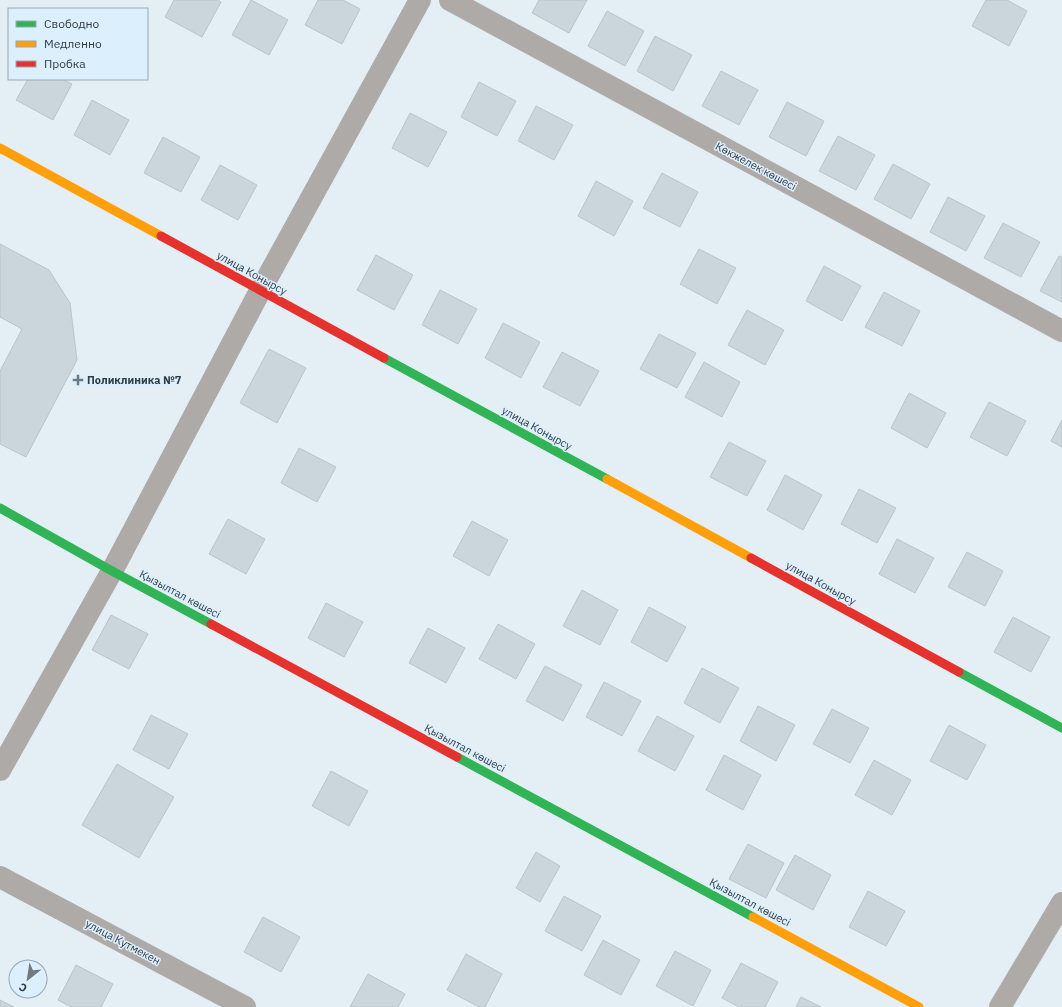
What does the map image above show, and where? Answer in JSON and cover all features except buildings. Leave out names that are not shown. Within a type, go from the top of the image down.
[{"type":"street","points":[[0,770],[112,572],[260,291],[420,0]]},
{"type":"street","name":"Көкжелек көшесі","points":[[450,0],[1062,331]]},
{"type":"street","name":"улица Конырсу","points":[[0,148],[1062,728]]},
{"type":"street","name":"Қызылтал көшесі","points":[[0,508],[112,572],[919,1007]]},
{"type":"street","name":"улица Кутмекен","points":[[0,877],[245,1007]]},
{"type":"street","points":[[1000,1007],[1062,903]]},
{"type":"traffic: fast","points":[[384,358],[607,479]]},
{"type":"traffic: fast","points":[[0,508],[112,571],[211,624]]},
{"type":"traffic: fast","points":[[959,672],[1062,728]]},
{"type":"traffic: fast","points":[[457,757],[753,917]]},
{"type":"traffic: slow","points":[[0,148],[161,236]]},
{"type":"traffic: slow","points":[[607,479],[751,558]]},
{"type":"traffic: slow","points":[[753,917],[919,1007]]},
{"type":"traffic: jam","points":[[161,236],[384,358]]},
{"type":"traffic: jam","points":[[751,558],[959,672]]},
{"type":"traffic: jam","points":[[211,624],[457,757]]},
{"type":"place","name":"Поликлиника №7","points":[[78,380]]}]
